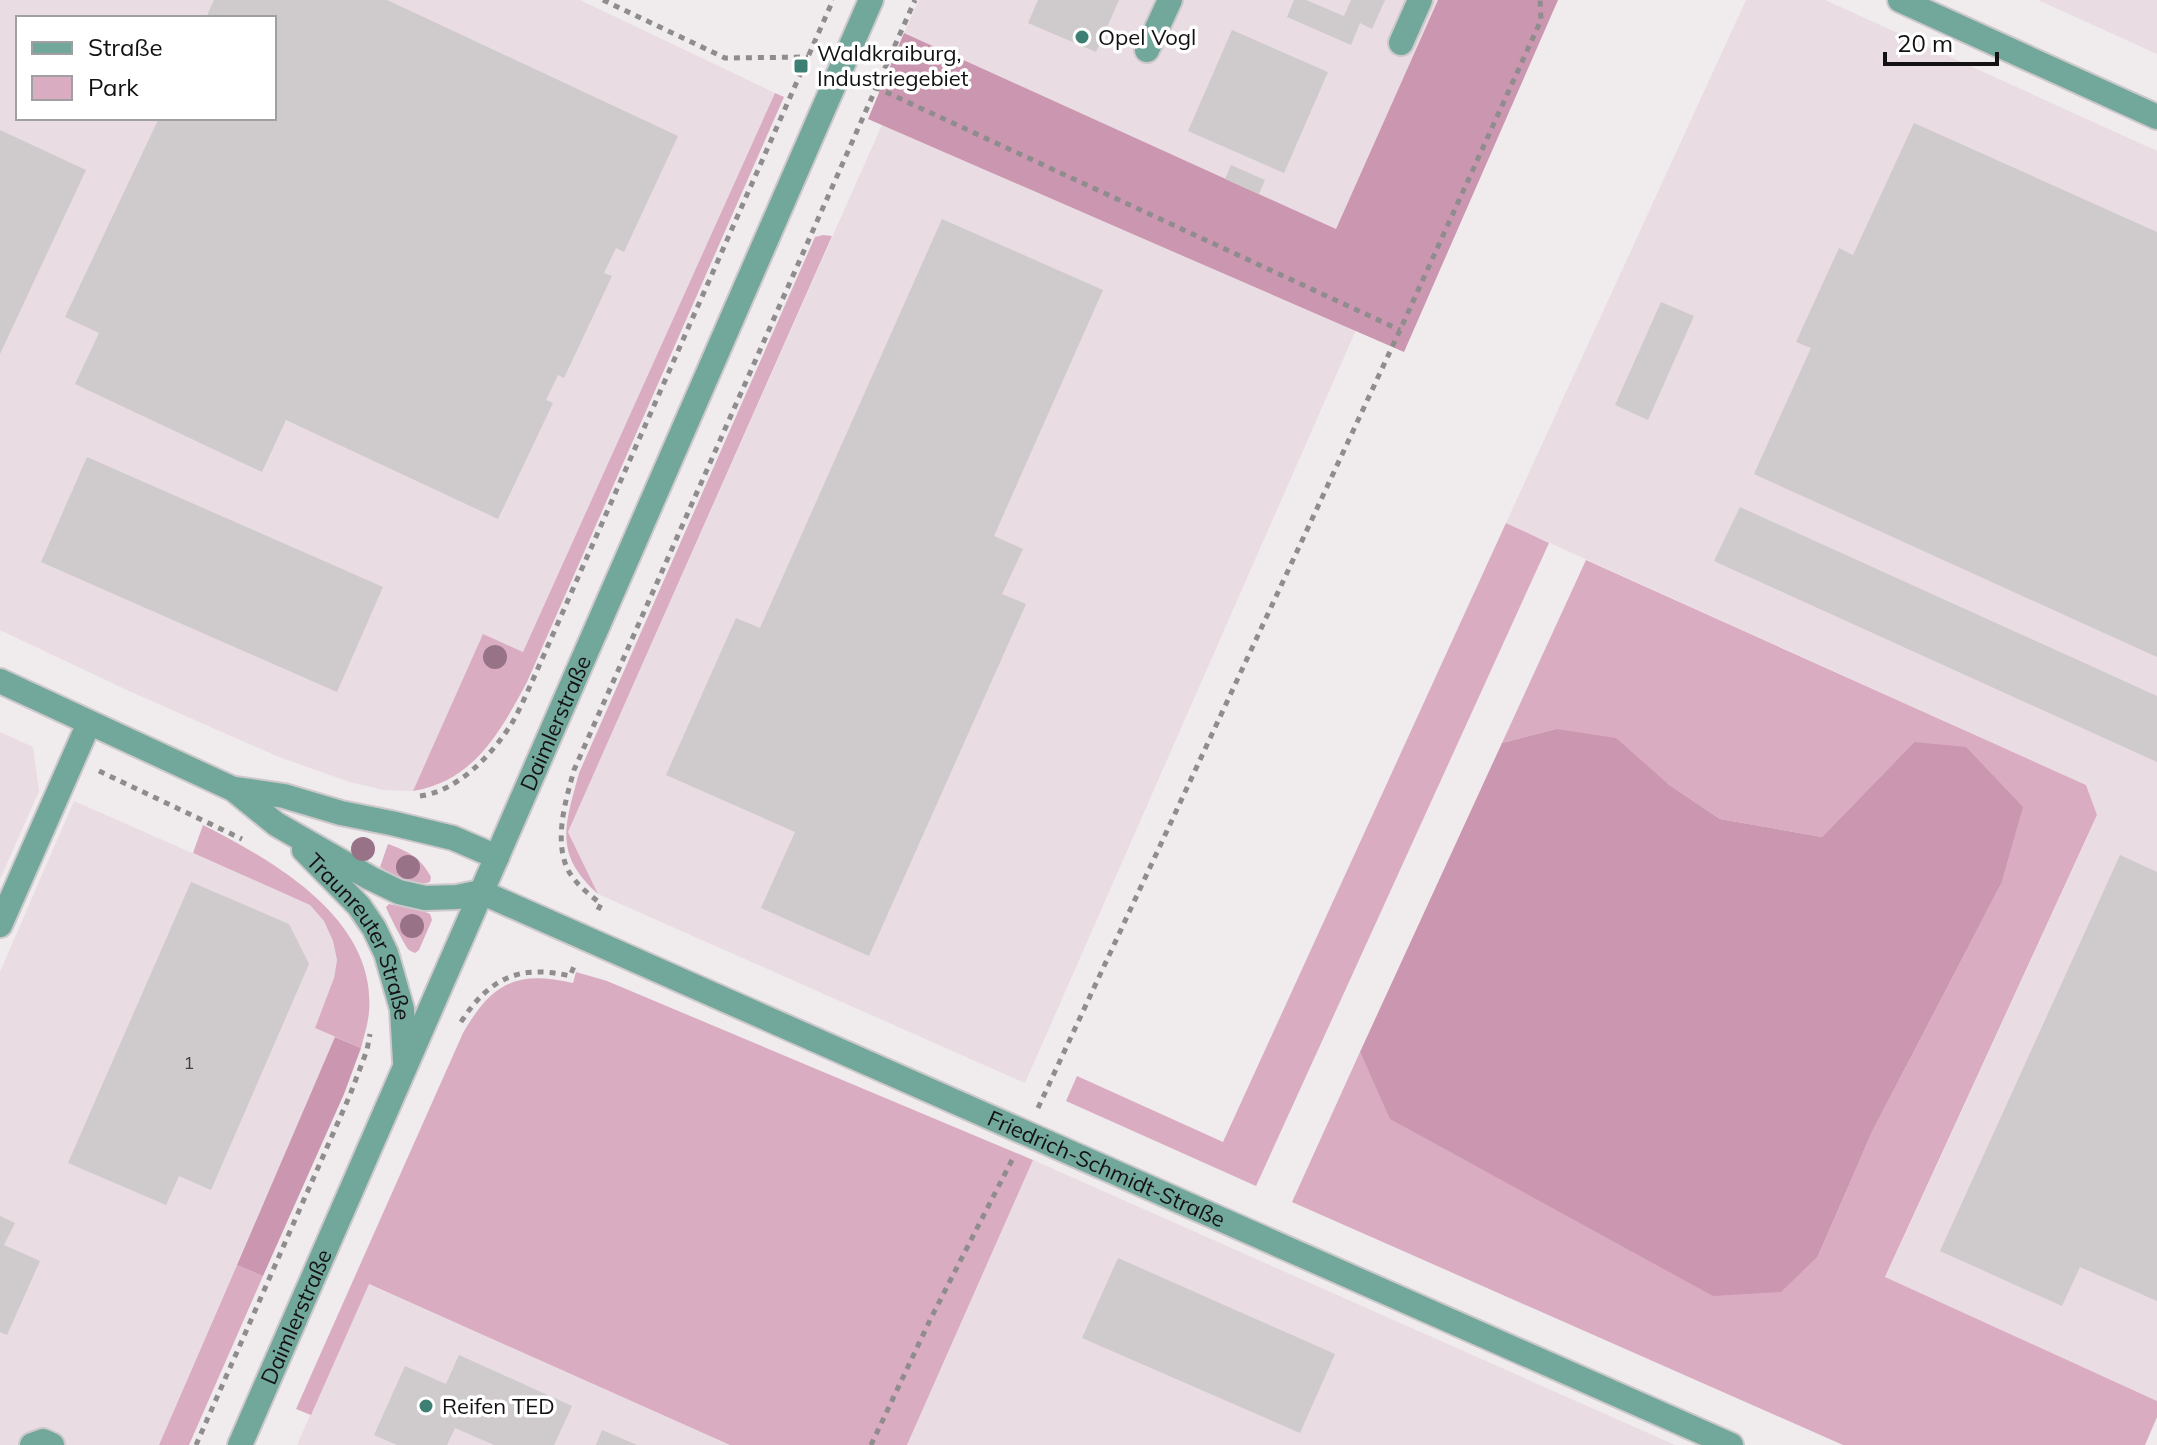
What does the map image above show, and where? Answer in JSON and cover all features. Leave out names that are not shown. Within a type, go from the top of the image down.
[{"type":"street","name":"Daimlerstraße","points":[[240,1445],[871,0]]},
{"type":"street","points":[[1147,50],[1170,0]]},
{"type":"street","points":[[1401,43],[1420,0]]},
{"type":"street","points":[[1900,0],[2157,117]]},
{"type":"street","name":"Traunreuter Straße","points":[[0,681],[233,789],[276,824],[337,882],[374,928],[386,953],[402,1009],[405,1066]]},
{"type":"street","points":[[0,925],[89,723]]},
{"type":"street","name":"Traunreuter Straße","points":[[233,789],[284,796],[341,813],[453,838],[497,857]]},
{"type":"street","name":"Traunreuter Straße","points":[[276,824],[399,892],[425,898],[457,897],[481,892]]},
{"type":"street","name":"Friedrich-Schmidt-Straße","points":[[481,892],[1731,1445]]},
{"type":"street","points":[[32,1445],[43,1441],[52,1445]]},
{"type":"path","points":[[603,0],[725,58],[808,57],[1400,330]]},
{"type":"path","points":[[411,797],[433,794],[455,784],[493,748],[512,723],[833,0]]},
{"type":"path","points":[[601,904],[576,882],[567,869],[562,852],[565,802],[574,770],[915,0]]},
{"type":"path","points":[[871,1445],[931,1318],[1026,1133],[1400,330],[1541,20],[1540,0]]},
{"type":"path","points":[[73,759],[245,841]]},
{"type":"path","points":[[456,1031],[479,999],[511,975],[551,972],[570,976]]},
{"type":"path","points":[[196,1445],[350,1095],[367,1050],[372,1025]]},
{"type":"shaded area","points":[[0,0],[580,0],[775,93],[523,652],[483,635],[413,791],[383,790],[350,782],[279,757],[0,630]]},
{"type":"shaded area","points":[[919,0],[1438,0],[1336,229],[904,33]]},
{"type":"shaded area","points":[[1438,0],[1558,0],[1404,352],[868,119],[904,33],[1336,229]]},
{"type":"shaded area","points":[[1746,0],[1825,0],[2157,151],[2157,1401],[1885,1278],[2097,816],[2086,785],[1506,523]]},
{"type":"shaded area","points":[[2038,0],[2157,0],[2157,54]]},
{"type":"shaded area","points":[[882,125],[1356,330],[1025,1083],[598,894],[568,832]]},
{"type":"shaded area","points":[[1556,729],[1616,738],[1668,784],[1720,819],[1822,837],[1914,742],[1966,747],[2023,807],[2001,884],[1872,1132],[1818,1256],[1781,1292],[1713,1296],[1390,1119],[1360,1052],[1502,743]]},
{"type":"shaded area","points":[[0,732],[33,747],[39,791],[0,879]]},
{"type":"shaded area","points":[[74,801],[310,905],[324,921],[337,960],[334,978],[315,1028],[335,1037],[159,1445],[0,1445],[0,972]]},
{"type":"shaded area","points":[[335,1037],[361,1048],[344,1094],[263,1276],[237,1265]]},
{"type":"shaded area","points":[[1033,1160],[1675,1445],[907,1445]]},
{"type":"shaded area","points":[[368,1284],[730,1445],[297,1445]]},
{"type":"green space","points":[[775,93],[784,97],[527,682],[483,752],[453,777],[413,791],[483,634],[523,652]]},
{"type":"green space","points":[[832,236],[568,832],[598,894],[574,866],[566,838],[579,773],[815,237]]},
{"type":"green space","points":[[1506,523],[1549,543],[1256,1186],[1066,1101],[1077,1076],[1223,1142]]},
{"type":"green space","points":[[1586,560],[2086,785],[2097,815],[1885,1277],[2157,1401],[2157,1417],[2145,1445],[1843,1445],[1292,1202],[1360,1052],[1391,1119],[1471,1163],[1818,1256],[1872,1132],[2001,884],[1914,742],[1822,837],[1720,819],[1668,784],[1556,729],[1502,743]]},
{"type":"green space","points":[[203,825],[289,875],[339,921],[356,949],[367,979],[369,1012],[361,1048],[315,1028],[334,978],[337,960],[324,921],[310,905],[193,853]]},
{"type":"green space","points":[[388,844],[418,860],[431,877],[430,882],[410,882],[380,867]]},
{"type":"green space","points":[[389,904],[430,914],[432,920],[415,953],[407,948],[386,907]]},
{"type":"green space","points":[[576,972],[607,981],[1033,1160],[907,1445],[730,1445],[369,1284],[311,1415],[296,1409],[463,1033],[484,1002],[508,984],[536,978],[573,983]]},
{"type":"green space","points":[[237,1265],[263,1276],[189,1445],[159,1445]]},
{"type":"building","points":[[214,0],[387,0],[678,136],[624,252],[616,248],[604,273],[612,276],[564,378],[558,375],[546,400],[553,403],[498,519],[286,420],[262,472],[75,384],[99,333],[65,317],[158,120],[276,120],[276,16],[207,16]]},
{"type":"building","name":"Opel Vogl","points":[[1038,0],[1119,0],[1096,52],[1028,23]]},
{"type":"building","points":[[1294,0],[1306,0],[1344,16],[1351,0],[1385,0],[1372,29],[1360,23],[1351,45],[1287,17]]},
{"type":"building","points":[[1232,30],[1328,72],[1284,173],[1188,131]]},
{"type":"building","points":[[1914,123],[2157,232],[2157,657],[1754,474],[1811,348],[1796,342],[1839,248],[1853,255]]},
{"type":"building","points":[[0,130],[86,170],[0,354]]},
{"type":"building","points":[[1231,165],[1265,180],[1259,194],[1225,179]]},
{"type":"building","points":[[942,219],[1103,290],[994,536],[1023,549],[1002,594],[1026,604],[869,956],[761,908],[795,832],[666,775],[736,618],[760,628]]},
{"type":"building","points":[[1661,302],[1694,316],[1648,420],[1615,405]]},
{"type":"building","points":[[87,457],[383,587],[337,692],[41,562]]},
{"type":"building","points":[[1740,507],[2157,696],[2157,762],[1714,561]]},
{"type":"building","points":[[2120,855],[2157,872],[2157,1301],[2080,1267],[2062,1306],[1940,1251]]},
{"type":"building","points":[[191,882],[289,924],[309,964],[211,1190],[179,1176],[166,1205],[68,1163]]},
{"type":"building","points":[[0,1216],[15,1223],[4,1245],[40,1261],[7,1335],[0,1332]]},
{"type":"building","points":[[1118,1258],[1335,1354],[1300,1433],[1082,1338]]},
{"type":"building","points":[[459,1355],[572,1406],[554,1445],[494,1445],[455,1428],[447,1445],[397,1445],[374,1435],[405,1366],[446,1384]]},
{"type":"building","points":[[602,1430],[637,1445],[596,1445]]},
{"type":"place","name":"Opel Vogl","points":[[1082,37]]},
{"type":"place","name":"Waldkraiburg, Industriegebiet","points":[[801,66]]},
{"type":"place","name":"Reifen TED","points":[[426,1406]]}]
